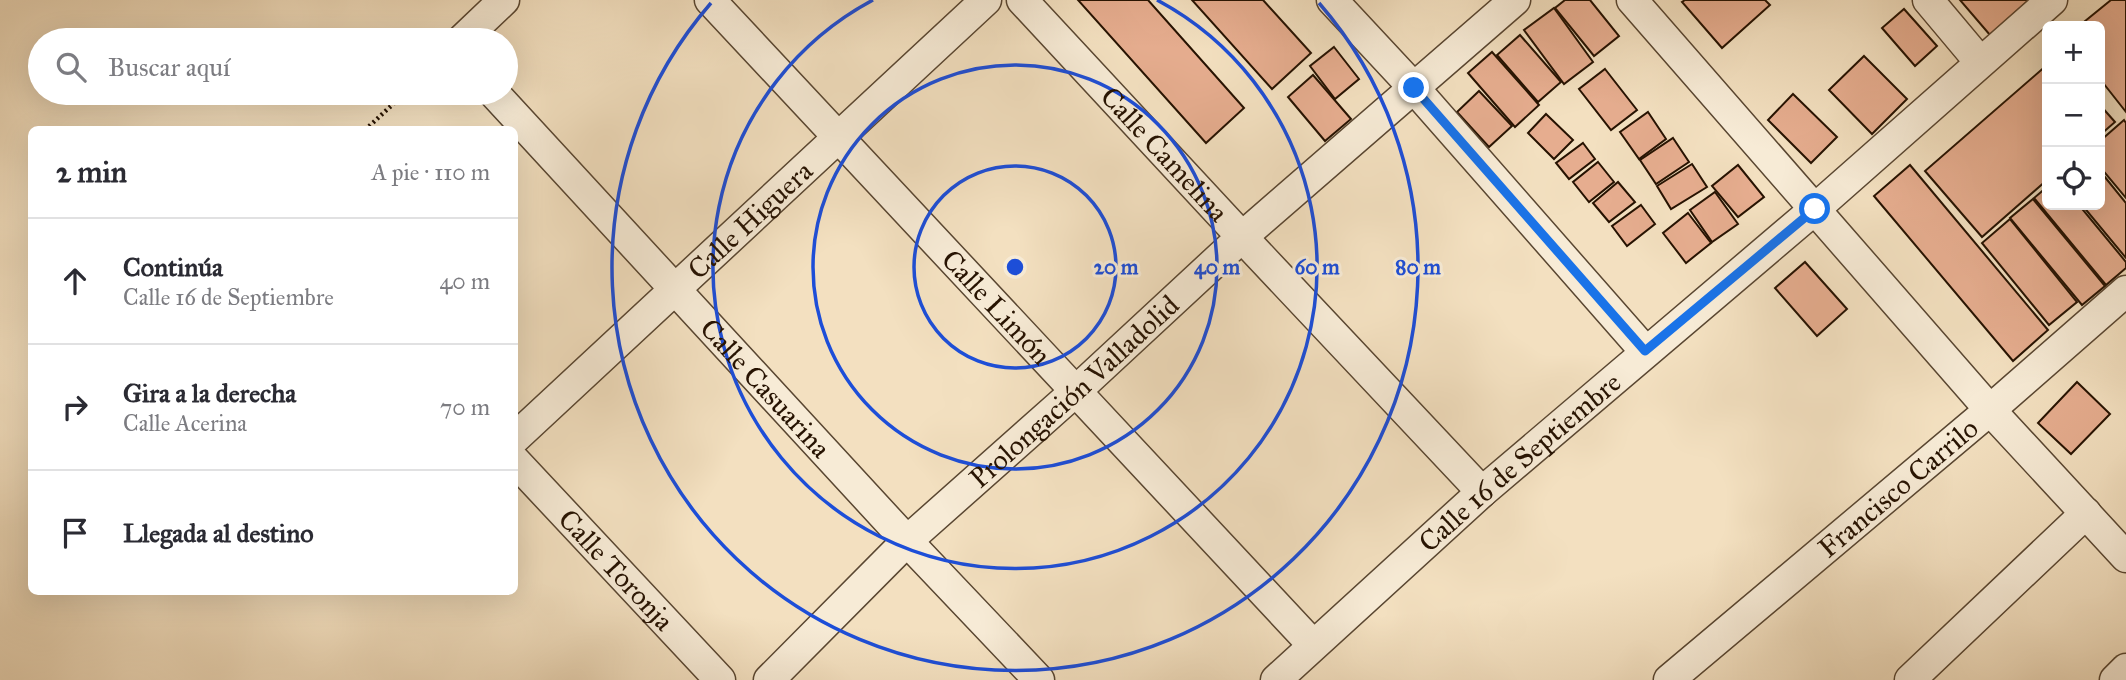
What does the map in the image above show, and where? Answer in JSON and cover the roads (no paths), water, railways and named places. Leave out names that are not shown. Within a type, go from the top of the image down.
[{"type":"street","points":[[475,28],[504,0]]},
{"type":"street","name":"Calle Limón","points":[[710,0],[1313,645]]},
{"type":"street","name":"Calle Higuera","points":[[518,435],[986,0]]},
{"type":"street","name":"Calle Camelina","points":[[1022,0],[1482,492]]},
{"type":"street","points":[[1332,0],[1414,88],[1645,351]]},
{"type":"street","name":"Prolongación Valladolid","points":[[769,680],[907,541],[1077,390],[1242,237],[1515,0]]},
{"type":"street","points":[[1633,0],[1990,410],[2126,556]]},
{"type":"street","points":[[1928,0],[1980,62]]},
{"type":"street","name":"Calle 16 de Septiembre","points":[[1276,680],[1482,492],[1815,209],[2052,0]]},
{"type":"street","name":"Calle Casuarina","points":[[505,105],[673,290],[1039,680]]},
{"type":"street","name":"Francisco Carrilo","points":[[1669,680],[1990,410],[2126,291]]},
{"type":"street","name":"Calle Toronja","points":[[518,464],[720,680]]},
{"type":"street","points":[[1910,680],[2086,513]]},
{"type":"street","points":[[2115,680],[2126,669]]}]
